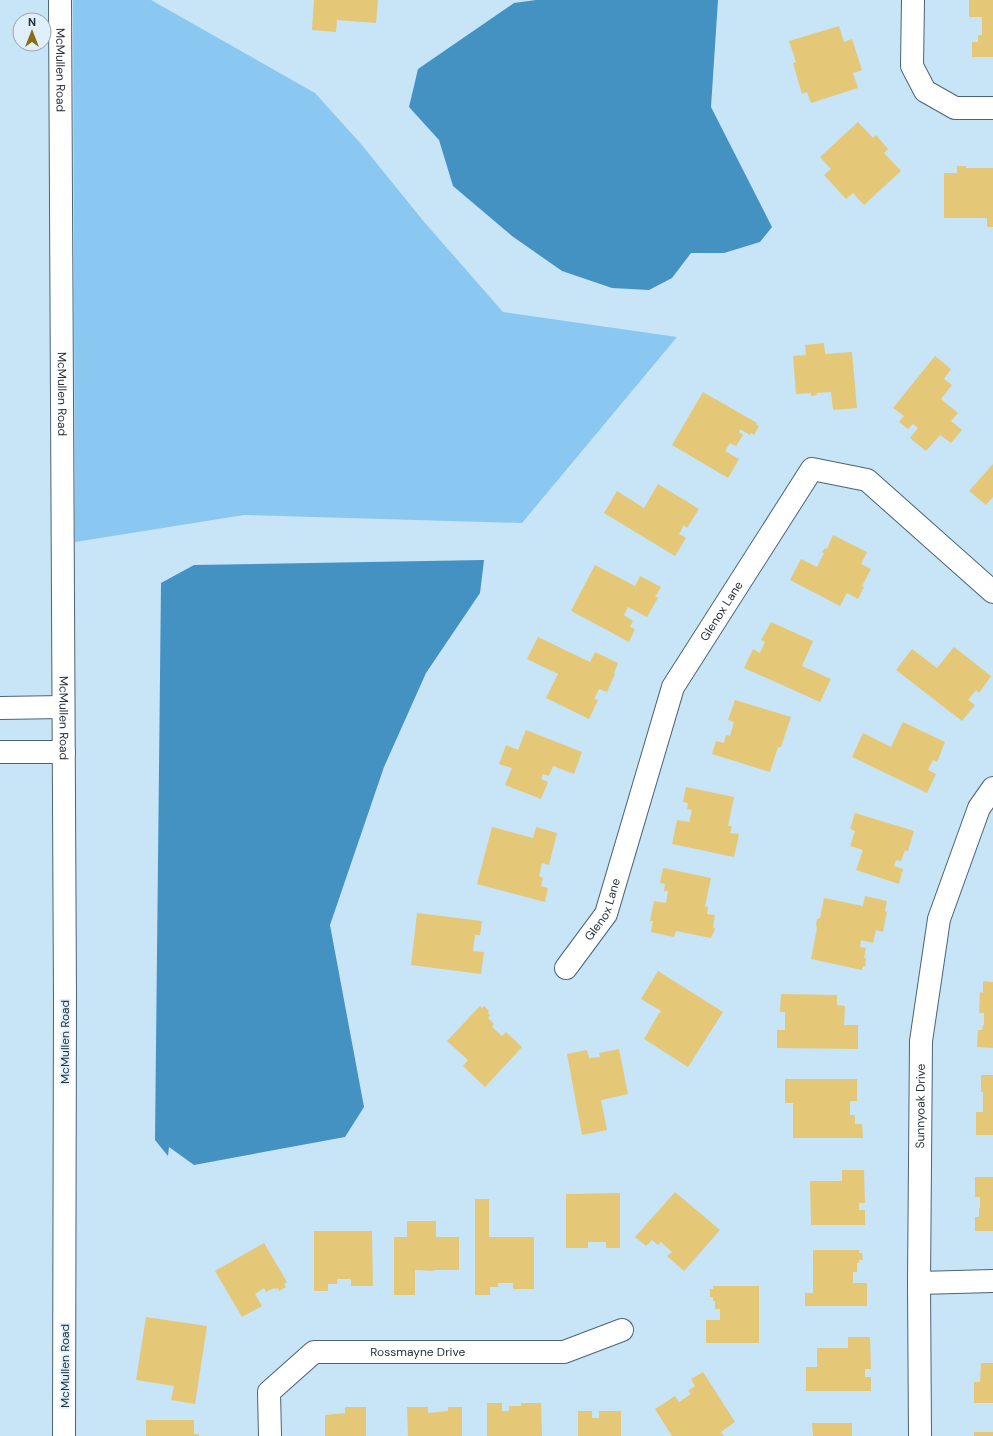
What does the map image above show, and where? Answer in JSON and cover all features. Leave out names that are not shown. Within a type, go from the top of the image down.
[{"type":"street","name":"McMullen Road","points":[[60,0],[64,707],[64,1436]]},
{"type":"street","points":[[913,0],[912,66],[925,91],[955,108],[993,108]]},
{"type":"street","name":"Glenox Lane","points":[[566,968],[606,914],[673,687],[812,469],[867,480],[993,592]]},
{"type":"street","points":[[0,708],[64,707]]},
{"type":"street","points":[[0,752],[64,752]]},
{"type":"street","name":"Sunnyoak Drive","points":[[920,1436],[919,1283],[922,1041],[939,920],[979,808],[993,788]]},
{"type":"street","points":[[919,1283],[993,1281]]},
{"type":"street","name":"Rossmayne Drive","points":[[270,1436],[269,1392],[314,1352],[564,1352],[622,1330]]},
{"type":"shaded area","points":[[73,0],[151,0],[315,93],[361,144],[425,223],[503,312],[677,337],[522,523],[244,515],[75,542]]},
{"type":"shaded area","points":[[536,0],[718,0],[711,107],[772,227],[760,242],[724,253],[691,253],[672,278],[649,290],[612,288],[562,271],[512,236],[453,186],[439,140],[409,107],[418,69],[514,3]]},
{"type":"shaded area","points":[[484,560],[480,593],[426,673],[384,767],[330,925],[364,1107],[345,1137],[194,1165],[169,1147],[168,1156],[155,1140],[161,583],[194,565]]},
{"type":"building","points":[[314,0],[378,0],[376,23],[337,20],[336,32],[312,30]]},
{"type":"building","points":[[969,0],[993,0],[993,57],[972,57],[972,42],[978,42],[978,35],[982,35],[982,17],[969,17]]},
{"type":"building","points":[[839,26],[844,42],[852,39],[862,70],[853,73],[858,88],[811,103],[807,92],[802,94],[793,63],[796,62],[789,41]]},
{"type":"building","points":[[858,122],[873,138],[876,135],[888,149],[884,153],[901,171],[864,205],[853,193],[846,199],[824,175],[831,169],[820,157]]},
{"type":"building","points":[[957,166],[966,166],[966,168],[993,168],[993,227],[987,227],[987,218],[944,218],[944,173],[957,173]]},
{"type":"building","points":[[824,343],[825,354],[852,352],[857,408],[833,410],[831,392],[816,393],[817,395],[811,396],[811,393],[796,394],[793,356],[806,355],[805,345]]},
{"type":"building","points":[[935,356],[951,369],[944,379],[952,385],[941,399],[958,413],[951,421],[962,430],[951,443],[940,435],[926,451],[910,438],[918,428],[913,424],[908,429],[899,422],[904,416],[893,408]]},
{"type":"building","points":[[703,392],[757,423],[756,425],[759,426],[754,435],[751,433],[750,435],[740,429],[739,432],[743,435],[736,446],[730,443],[725,451],[739,459],[728,478],[672,445]]},
{"type":"building","points":[[993,464],[993,497],[986,505],[969,491]]},
{"type":"building","points":[[658,484],[699,509],[687,528],[684,525],[679,534],[686,538],[675,556],[604,513],[617,491],[644,508]]},
{"type":"building","points":[[833,535],[867,552],[861,564],[871,569],[862,586],[864,587],[858,599],[847,593],[840,606],[790,580],[801,559],[817,567],[824,553],[822,552],[825,548],[827,549]]},
{"type":"building","points":[[595,565],[635,586],[640,576],[661,587],[655,597],[658,598],[647,617],[628,607],[624,615],[633,621],[630,627],[635,629],[629,642],[571,611]]},
{"type":"building","points":[[771,622],[813,641],[802,666],[831,679],[820,702],[744,668],[753,649],[760,653],[765,642],[761,640]]},
{"type":"building","points":[[538,637],[590,662],[595,652],[618,663],[607,692],[599,689],[594,699],[598,700],[589,719],[546,698],[558,674],[527,659]]},
{"type":"building","points":[[954,647],[991,676],[979,693],[976,690],[968,700],[975,705],[962,721],[896,670],[912,649],[937,668]]},
{"type":"building","points":[[735,700],[791,717],[781,747],[778,747],[770,772],[712,754],[716,741],[724,743],[726,735],[730,736],[734,722],[728,720]]},
{"type":"building","points":[[903,722],[945,742],[937,762],[933,760],[928,770],[936,774],[927,793],[852,757],[863,733],[891,747]]},
{"type":"building","points":[[526,730],[582,752],[574,774],[553,766],[549,776],[543,774],[541,779],[548,782],[541,799],[505,785],[512,768],[499,764],[506,745],[518,750]]},
{"type":"building","points":[[686,787],[734,797],[728,826],[732,826],[730,833],[739,834],[734,857],[672,844],[677,820],[689,822],[692,810],[687,809],[688,803],[683,802]]},
{"type":"building","points":[[855,813],[914,831],[908,851],[905,850],[901,861],[896,860],[894,866],[903,869],[899,884],[856,870],[863,850],[850,846],[855,831],[850,829]]},
{"type":"building","points":[[492,827],[533,838],[536,827],[557,833],[549,865],[542,863],[539,876],[543,878],[541,886],[548,888],[545,902],[477,884]]},
{"type":"building","points":[[663,868],[711,878],[705,906],[708,907],[707,914],[715,915],[713,927],[715,929],[711,938],[676,931],[674,937],[651,932],[653,921],[650,921],[654,901],[666,903],[668,891],[664,891],[665,884],[660,883]]},
{"type":"building","points":[[865,896],[887,901],[885,911],[887,912],[883,932],[876,930],[873,943],[861,940],[860,947],[866,948],[864,958],[866,958],[865,967],[863,966],[862,970],[811,959],[817,928],[817,919],[820,918],[824,898],[863,906]]},
{"type":"building","points":[[417,913],[482,921],[480,935],[475,935],[473,951],[484,952],[481,974],[411,965]]},
{"type":"building","points":[[658,971],[723,1012],[688,1067],[644,1039],[661,1011],[641,999]]},
{"type":"building","points":[[983,981],[993,982],[993,1048],[977,1047],[978,1030],[982,1030],[984,1025],[984,1013],[979,1013],[980,992],[983,993]]},
{"type":"building","points":[[781,994],[837,995],[837,1005],[845,1006],[844,1025],[858,1025],[858,1049],[777,1048],[777,1030],[785,1030],[785,1012],[780,1012]]},
{"type":"building","points":[[480,1006],[482,1008],[484,1006],[489,1011],[488,1013],[490,1015],[488,1018],[494,1024],[492,1027],[502,1036],[506,1032],[522,1047],[485,1087],[463,1066],[468,1060],[447,1041]]},
{"type":"building","points":[[619,1049],[628,1094],[601,1100],[607,1130],[582,1135],[567,1054],[587,1050],[589,1058],[600,1057],[599,1053]]},
{"type":"building","points":[[981,1075],[993,1075],[993,1135],[976,1135],[976,1112],[983,1112]]},
{"type":"building","points":[[785,1079],[857,1079],[857,1101],[850,1101],[850,1115],[855,1115],[855,1124],[862,1124],[863,1138],[793,1138],[793,1103],[785,1103]]},
{"type":"building","points":[[842,1170],[864,1170],[865,1203],[859,1203],[859,1210],[865,1210],[865,1225],[811,1225],[810,1181],[842,1181]]},
{"type":"building","points":[[975,1177],[993,1177],[993,1231],[975,1231],[975,1217],[979,1217],[980,1197],[975,1197]]},
{"type":"building","points":[[675,1192],[720,1230],[684,1271],[667,1256],[672,1252],[661,1242],[658,1245],[652,1240],[646,1246],[635,1237]]},
{"type":"building","points":[[620,1193],[620,1248],[606,1248],[606,1242],[588,1242],[588,1248],[566,1248],[566,1194]]},
{"type":"building","points":[[475,1199],[489,1199],[489,1237],[534,1237],[534,1289],[513,1289],[513,1283],[498,1283],[498,1287],[490,1287],[490,1295],[475,1295]]},
{"type":"building","points":[[407,1221],[436,1221],[436,1237],[459,1237],[459,1270],[415,1270],[415,1295],[394,1295],[394,1237],[407,1237]]},
{"type":"building","points":[[314,1231],[372,1231],[373,1286],[351,1286],[351,1279],[337,1279],[337,1284],[328,1284],[328,1291],[314,1291]]},
{"type":"building","points":[[264,1243],[287,1282],[284,1284],[286,1287],[279,1291],[278,1288],[274,1288],[266,1292],[264,1288],[255,1294],[262,1306],[242,1317],[215,1271]]},
{"type":"building","points":[[813,1250],[859,1250],[859,1253],[862,1253],[863,1260],[859,1260],[859,1263],[857,1263],[857,1272],[853,1272],[853,1283],[867,1283],[867,1306],[805,1306],[805,1293],[813,1293]]},
{"type":"building","points":[[713,1286],[759,1286],[759,1343],[706,1343],[706,1320],[720,1320],[720,1309],[715,1309],[715,1301],[713,1301],[713,1297],[710,1297],[710,1289],[713,1289]]},
{"type":"building","points":[[146,1317],[207,1326],[195,1404],[171,1400],[174,1386],[136,1380]]},
{"type":"building","points":[[848,1337],[870,1337],[871,1369],[865,1369],[865,1377],[871,1377],[871,1391],[806,1391],[806,1367],[817,1367],[817,1348],[848,1348]]},
{"type":"building","points":[[981,1363],[993,1363],[993,1403],[974,1403],[974,1382],[980,1382]]},
{"type":"building","points":[[703,1372],[735,1422],[721,1432],[724,1436],[672,1436],[655,1409],[675,1396],[679,1402],[691,1394],[688,1391],[695,1386],[691,1379]]},
{"type":"building","points":[[487,1403],[502,1403],[502,1411],[509,1411],[509,1406],[521,1406],[521,1403],[541,1403],[542,1436],[487,1436]]},
{"type":"building","points":[[345,1407],[366,1407],[366,1436],[325,1436],[325,1415],[345,1413]]},
{"type":"building","points":[[407,1407],[428,1407],[428,1413],[448,1411],[448,1407],[462,1407],[462,1436],[408,1436]]},
{"type":"building","points":[[578,1411],[592,1411],[592,1418],[599,1418],[599,1411],[621,1411],[621,1436],[578,1436]]},
{"type":"building","points":[[146,1420],[194,1420],[194,1434],[199,1434],[199,1436],[146,1436]]},
{"type":"building","points":[[812,1423],[852,1423],[852,1436],[813,1436]]},
{"type":"building","points":[[974,1432],[993,1432],[993,1436],[974,1436]]}]
